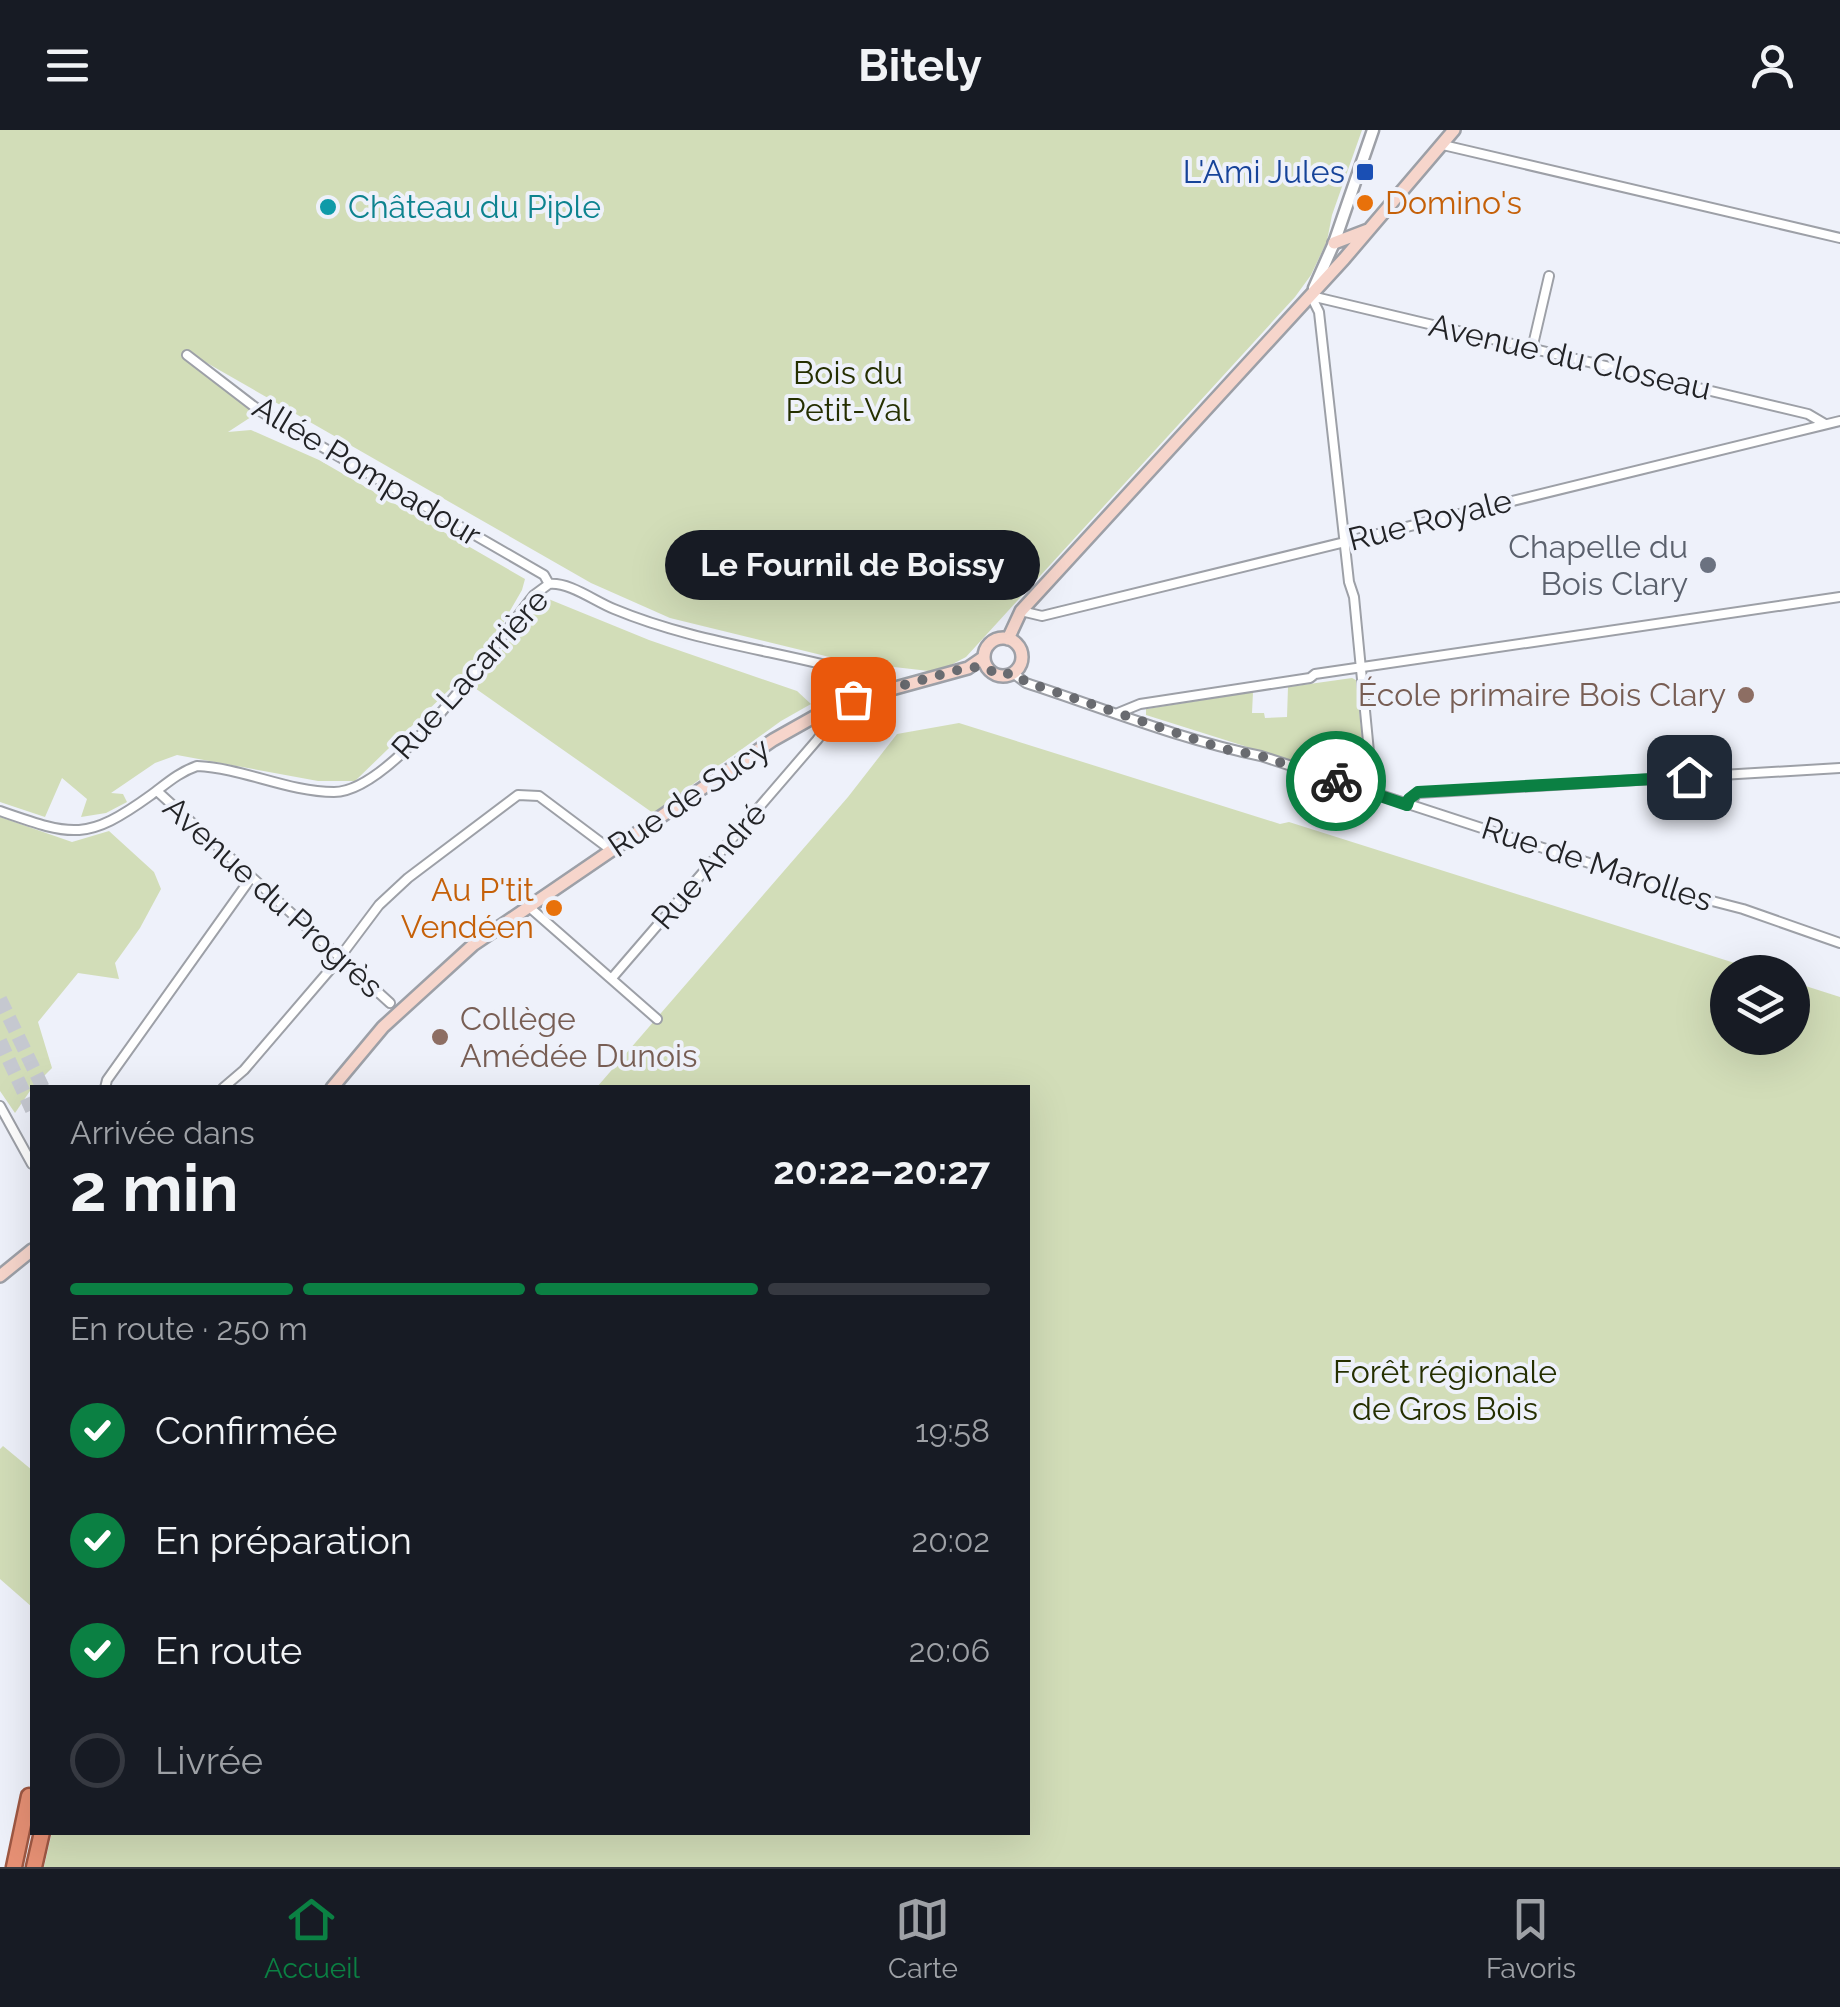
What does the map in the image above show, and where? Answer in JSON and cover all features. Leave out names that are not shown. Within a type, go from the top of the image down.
[{"type":"highway","points":[[14,1867],[29,1796]]},
{"type":"highway","points":[[34,1867],[41,1835]]},
{"type":"main road","points":[[1008,639],[1021,651],[1021,664],[1014,673],[996,675],[986,662],[990,644],[1008,639],[1021,611],[1311,296],[1454,130]]},
{"type":"main road","points":[[1334,243],[1368,230]]},
{"type":"main road","name":"Rue de Sucy","points":[[335,1085],[374,1039],[402,1017],[473,945],[773,740],[837,704],[986,662]]},
{"type":"main road","points":[[0,1276],[30,1252]]},
{"type":"street","points":[[1372,130],[1334,243],[1311,296],[1319,312],[1373,793]]},
{"type":"street","points":[[1443,145],[1840,238]]},
{"type":"street","points":[[1344,212],[1350,235],[1344,259]]},
{"type":"street","points":[[1532,349],[1549,276]]},
{"type":"street","name":"Avenue du Closeau","points":[[1311,296],[1808,414],[1826,424]]},
{"type":"street","name":"Allée Pompadour","points":[[187,354],[260,411],[544,575],[549,584]]},
{"type":"street","name":"Rue Royale","points":[[1021,611],[1042,616],[1840,421]]},
{"type":"street","name":"Rue Lacarrière","points":[[0,811],[57,831],[89,830],[120,818],[183,771],[197,766],[338,792],[370,780],[450,704],[534,595],[549,584],[562,585],[664,627],[861,674],[878,682],[885,691]]},
{"type":"street","points":[[1118,712],[1140,704],[1840,597]]},
{"type":"street","points":[[839,670],[848,680],[853,699]]},
{"type":"street","name":"Rue de Marolles","points":[[1014,673],[1026,682],[1224,749],[1261,756],[1681,894],[1743,909],[1840,944]]},
{"type":"street","name":"Rue André","points":[[612,978],[817,740],[837,714],[837,704]]},
{"type":"street","points":[[1407,805],[1418,792],[1840,768]]},
{"type":"street","name":"Avenue du Progrès","points":[[157,790],[390,1002]]},
{"type":"street","points":[[227,1085],[340,956],[378,905],[518,795],[538,796],[612,850]]},
{"type":"street","points":[[107,1085],[251,878]]},
{"type":"street","points":[[528,906],[657,1019]]},
{"type":"street","points":[[0,1106],[30,1160]]},
{"type":"green space","name":"Bois du Petit-Val","points":[[0,130],[1362,130],[1332,215],[1327,241],[1295,297],[966,657],[929,671],[850,662],[670,618],[591,583],[193,355],[260,411],[228,432],[251,430],[319,460],[525,579],[522,590],[484,656],[355,781],[318,781],[177,755],[155,763],[111,793],[123,794],[127,802],[106,813],[81,817],[87,799],[62,778],[45,817],[0,802]]},
{"type":"green space","points":[[546,598],[649,640],[797,691],[811,704],[781,721],[653,813],[472,686]]},
{"type":"green space","points":[[1356,680],[1366,776],[1361,783],[1146,715],[1146,709],[1253,692],[1252,713],[1264,713],[1265,718],[1287,717],[1288,687]]},
{"type":"green space","name":"Forêt régionale de Gros Bois","points":[[959,723],[1710,955],[1710,1055],[1810,1055],[1810,987],[1840,997],[1840,1867],[44,1867],[51,1835],[1030,1835],[1030,1085],[599,1085],[848,797],[897,734]]},
{"type":"green space","points":[[0,817],[72,842],[109,831],[154,872],[161,889],[115,963],[119,979],[78,973],[38,1022],[52,1068],[35,1085],[30,1085],[15,1113],[0,1091]]},
{"type":"green space","points":[[3,1446],[30,1468],[30,1605],[0,1579]]},
{"type":"tunnel","points":[[0,999],[42,1085]]},
{"type":"tunnel","points":[[0,1041],[30,1106]]},
{"type":"way so far","points":[[853,699],[969,667],[988,668],[996,675],[1014,673],[1026,682],[1224,749],[1261,756],[1336,781]]},
{"type":"place","name":"L'Ami Jules","points":[[1365,172]]},
{"type":"place","name":"Domino's","points":[[1365,203]]},
{"type":"place","name":"Château du Piple","points":[[328,207]]},
{"type":"place","name":"Chapelle du Bois Clary","points":[[1708,565]]},
{"type":"place","name":"École primaire Bois Clary","points":[[1746,695]]},
{"type":"place","name":"Le Fournil de Boissy","points":[[853,699]]},
{"type":"place","name":"Au P'tit Vendéen","points":[[554,908]]},
{"type":"place","name":"Collège Amédée Dunois","points":[[440,1037]]},
{"type":"route","points":[[1336,781],[1407,805],[1418,792],[1689,777]]}]
